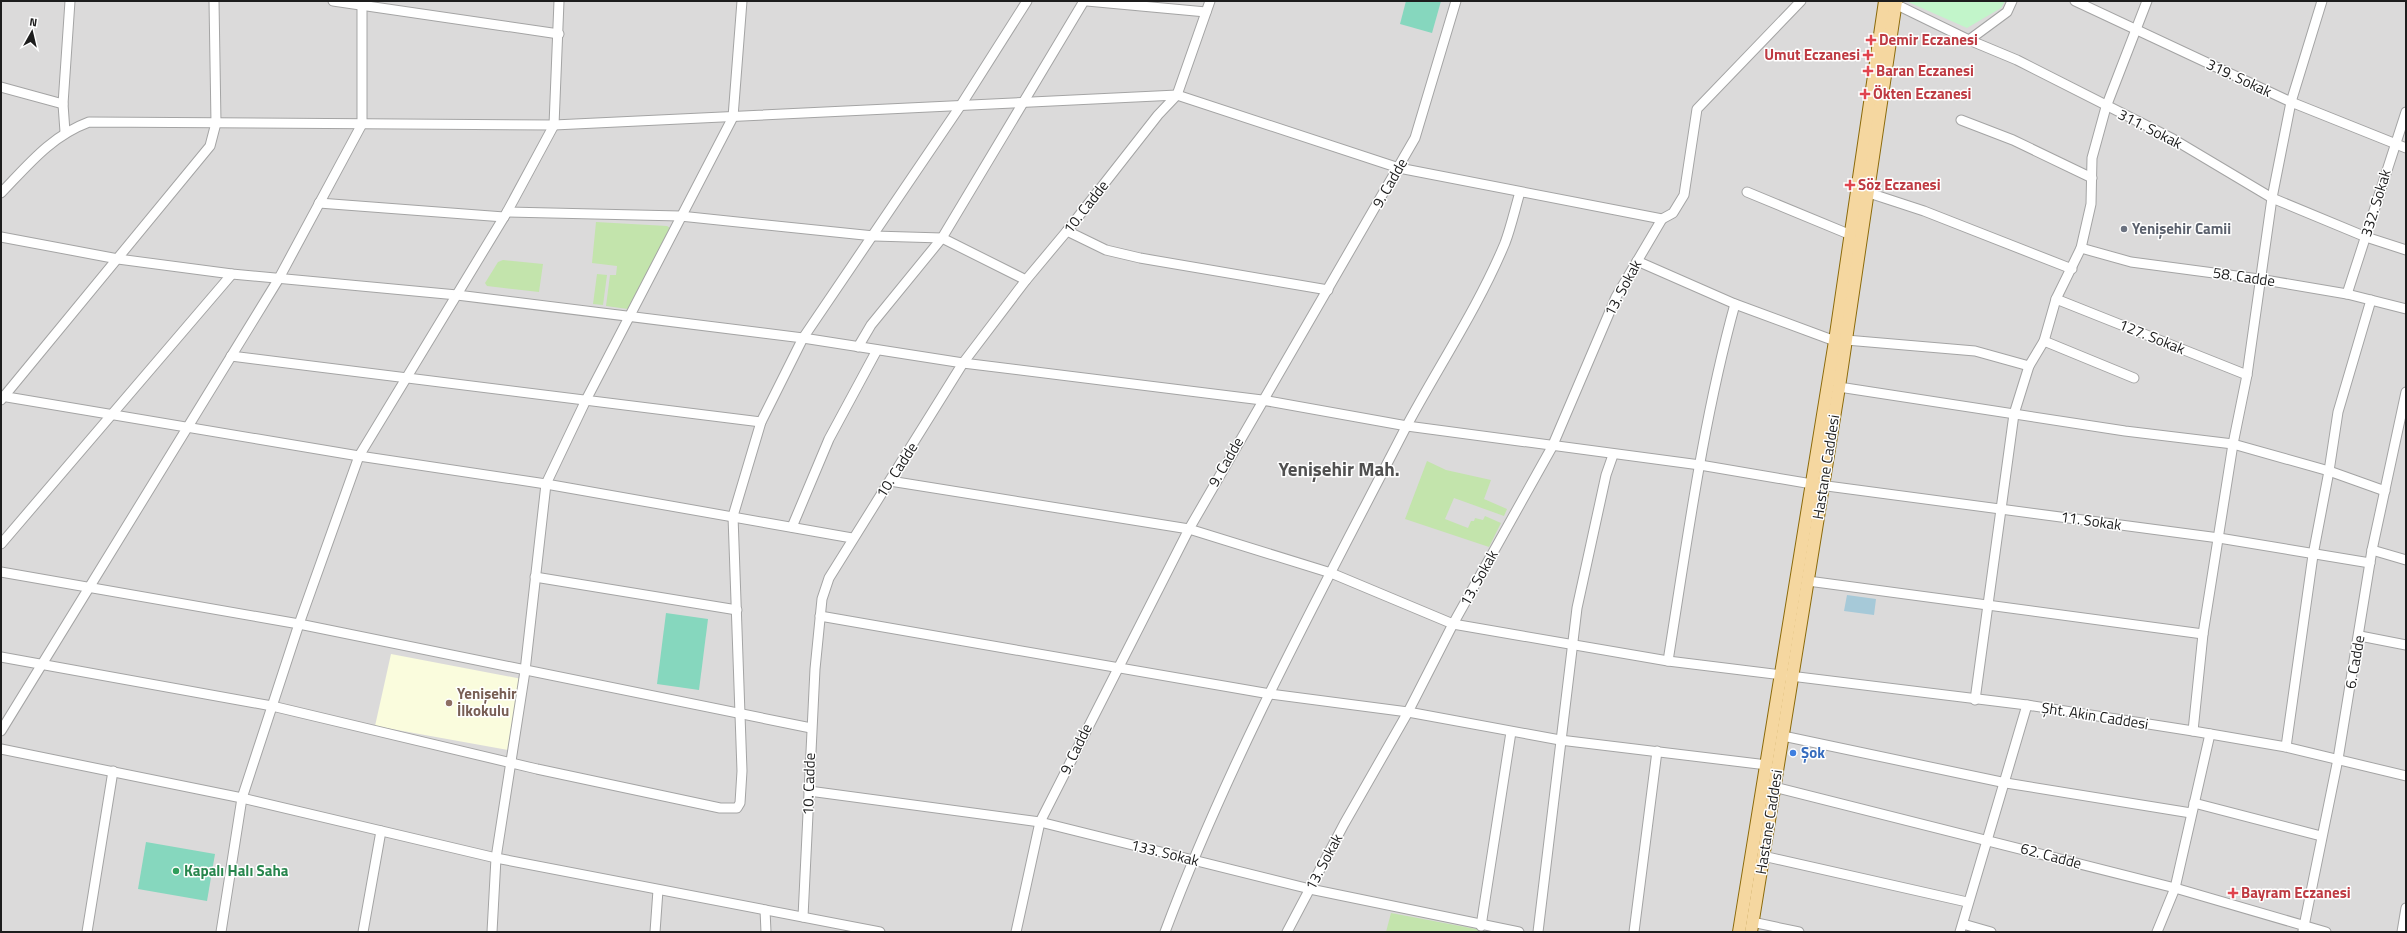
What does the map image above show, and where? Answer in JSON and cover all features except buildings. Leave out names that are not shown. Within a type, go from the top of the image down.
[{"type":"main road","name":"Hastane Caddesi","points":[[1751,927],[1783,736],[1787,677],[1817,485],[1841,340],[1868,193],[1892,2]]},
{"type":"main road","name":"Hastane Caddesi","points":[[1739,932],[1767,765],[1808,581],[1817,485],[1839,387],[1841,340],[1851,235],[1892,2]]},
{"type":"street","points":[[65,132],[63,104],[70,1]]},
{"type":"street","points":[[2,397],[118,259],[210,146],[216,122],[214,1]]},
{"type":"street","points":[[333,1],[362,3],[559,34]]},
{"type":"street","points":[[221,932],[242,798],[299,624],[358,456],[505,214],[554,125],[559,34],[559,1]]},
{"type":"street","points":[[492,932],[496,858],[525,671],[546,484],[586,400],[630,318],[680,216],[733,117],[742,1]]},
{"type":"street","points":[[1,657],[272,706],[511,762],[720,808],[737,808],[740,804],[742,777],[733,516],[761,422],[803,338],[874,236],[961,105],[1027,1]]},
{"type":"street","points":[[858,347],[871,325],[942,238],[1085,1],[1206,12]]},
{"type":"street","points":[[1177,95],[1210,1]]},
{"type":"street","name":"9. Cadde","points":[[1016,932],[1040,822],[1117,666],[1188,529],[1262,400],[1399,168],[1415,138],[1456,1]]},
{"type":"street","points":[[1,193],[46,146],[65,132],[89,122],[554,125],[1177,95],[1399,168],[1662,219],[1673,214],[1684,195],[1698,109],[1801,1]]},
{"type":"street","points":[[1969,40],[2007,12],[2012,1]]},
{"type":"street","name":"319. Sokak","points":[[2075,1],[2291,102],[2406,148]]},
{"type":"street","points":[[1975,700],[2014,414],[2029,366],[2044,341],[2056,299],[2081,248],[2091,204],[2092,158],[2106,107],[2147,1]]},
{"type":"street","points":[[2193,731],[2203,634],[2233,444],[2247,375],[2259,279],[2272,198],[2291,102],[2322,1]]},
{"type":"street","name":"311. Sokak","points":[[1892,2],[1969,40],[2017,60],[2106,107],[2173,139],[2272,198],[2366,237],[2406,250]]},
{"type":"street","points":[[1,731],[87,587],[278,280],[362,124],[362,3]]},
{"type":"street","points":[[1,87],[63,104]]},
{"type":"street","name":"10. Cadde","points":[[803,917],[811,728],[820,616],[829,578],[852,538],[890,481],[963,363],[1026,280],[1068,231],[1158,115],[1177,95]]},
{"type":"street","name":"332. Sokak","points":[[2347,294],[2394,144],[2406,112]]},
{"type":"street","points":[[1961,120],[2013,140],[2092,178]]},
{"type":"street","points":[[1165,932],[1192,859],[1270,694],[1407,426],[1483,289],[1505,242],[1520,192]]},
{"type":"street","points":[[1747,192],[1851,235]]},
{"type":"street","points":[[1868,193],[1924,210],[2072,269]]},
{"type":"street","points":[[319,203],[505,214],[680,216],[874,236],[942,238],[1026,280]]},
{"type":"street","name":"13. Sokak","points":[[1287,932],[1344,824],[1408,712],[1453,624],[1552,447],[1616,297],[1662,219]]},
{"type":"street","points":[[1068,231],[1106,250],[1140,258],[1328,290]]},
{"type":"street","name":"11. Sokak","points":[[1,237],[118,259],[278,280],[457,295],[630,318],[803,338],[963,363],[1262,400],[1407,426],[1552,447],[1700,465],[1817,485],[2219,538],[2313,555],[2370,563]]},
{"type":"street","name":"58. Cadde","points":[[2081,248],[2131,262],[2259,279],[2347,294],[2406,308]]},
{"type":"street","points":[[1638,261],[1735,304],[1841,340],[1975,351],[2029,366]]},
{"type":"street","points":[[1,544],[113,415],[232,274]]},
{"type":"street","name":"127. Sokak","points":[[2056,299],[2247,375]]},
{"type":"street","points":[[2286,747],[2313,555],[2330,471],[2338,412],[2371,300]]},
{"type":"street","points":[[1668,661],[1700,465],[1722,349],[1735,304]]},
{"type":"street","points":[[2044,341],[2134,378]]},
{"type":"street","points":[[792,527],[829,440],[877,350]]},
{"type":"street","points":[[231,356],[405,379],[761,422]]},
{"type":"street","points":[[1839,387],[2014,414],[2233,444],[2330,471],[2385,491]]},
{"type":"street","name":"6. Cadde","points":[[2303,929],[2338,759],[2360,636],[2372,550],[2403,420],[2406,392]]},
{"type":"street","points":[[2,397],[358,456],[546,484],[852,538]]},
{"type":"street","points":[[1538,932],[1577,608],[1606,475],[1613,455]]},
{"type":"street","name":"Şht. Akin Caddesi","points":[[890,481],[1188,529],[1331,573],[1453,624],[1668,661],[1787,677],[2027,705],[2193,731],[2286,747],[2406,776]]},
{"type":"street","points":[[2372,550],[2406,560]]},
{"type":"street","points":[[1,572],[299,624],[811,728]]},
{"type":"street","points":[[536,577],[737,610]]},
{"type":"street","points":[[1808,581],[1989,604],[2203,634]]},
{"type":"street","points":[[820,616],[1117,666],[1270,694],[1408,712],[1560,740],[1767,765]]},
{"type":"street","points":[[2360,636],[2406,645]]},
{"type":"street","points":[[1991,932],[1961,928],[2006,783],[2027,705]]},
{"type":"street","points":[[1481,926],[1511,732]]},
{"type":"street","points":[[2157,932],[2175,888],[2210,734]]},
{"type":"street","points":[[1783,736],[2006,783],[2191,813]]},
{"type":"street","points":[[1,749],[242,798],[496,858],[880,932]]},
{"type":"street","points":[[1634,932],[1657,751]]},
{"type":"street","points":[[87,932],[113,771]]},
{"type":"street","name":"62. Cadde","points":[[1774,787],[2175,888],[2303,929],[2326,932]]},
{"type":"street","name":"133. Sokak","points":[[809,791],[1040,822],[1310,889],[1481,926],[1519,932]]},
{"type":"street","points":[[2194,803],[2321,836]]},
{"type":"street","points":[[364,932],[381,831]]},
{"type":"street","points":[[1764,856],[1968,902]]},
{"type":"street","points":[[655,932],[658,890]]},
{"type":"street","points":[[2402,932],[2406,908]]},
{"type":"street","points":[[765,910],[766,932]]},
{"type":"street","points":[[1751,927],[1799,932]]},
{"type":"shaded area","points":[[1,1],[2406,1],[2406,932],[1,932]]},
{"type":"shaded area","name":"Yenişehir İlkokulu","points":[[391,654],[522,679],[508,750],[375,726]]},
{"type":"green space","points":[[1406,1],[1441,1],[1432,33],[1400,24]]},
{"type":"green space","points":[[1906,1],[2005,1],[2001,8],[1967,28]]},
{"type":"green space","points":[[596,222],[667,226],[670,228],[628,309],[606,306],[610,275],[616,275],[617,266],[592,263]]},
{"type":"green space","points":[[503,260],[543,264],[539,292],[487,286],[485,283],[498,262]]},
{"type":"green space","points":[[597,274],[607,275],[603,305],[593,304]]},
{"type":"green space","points":[[1427,461],[1446,470],[1491,480],[1484,499],[1507,509],[1504,516],[1454,498],[1445,519],[1468,528],[1471,521],[1474,521],[1475,518],[1483,520],[1485,516],[1501,523],[1489,547],[1405,519]]},
{"type":"green space","points":[[666,613],[708,619],[699,690],[657,684]]},
{"type":"green space","name":"Kapalı Halı Saha","points":[[146,842],[215,854],[207,901],[138,889]]},
{"type":"green space","points":[[1391,913],[1492,932],[1386,932]]},
{"type":"water","points":[[1847,595],[1876,599],[1874,615],[1844,611]]},
{"type":"place","name":"Demir Eczanesi","points":[[1871,40]]},
{"type":"place","name":"Umut Eczanesi","points":[[1868,55]]},
{"type":"place","name":"Baran Eczanesi","points":[[1868,71]]},
{"type":"place","name":"Ökten Eczanesi","points":[[1865,94]]},
{"type":"place","name":"Söz Eczanesi","points":[[1850,185]]},
{"type":"place","name":"Yenişehir Camii","points":[[2124,229]]},
{"type":"place","name":"Yenişehir İlkokulu","points":[[449,703]]},
{"type":"place","name":"Şok","points":[[1793,753]]},
{"type":"place","name":"Kapalı Halı Saha","points":[[176,871]]},
{"type":"place","name":"Bayram Eczanesi","points":[[2233,893]]},
{"type":"district","name":"Yenişehir Mah.","points":[[1339,469]]}]
